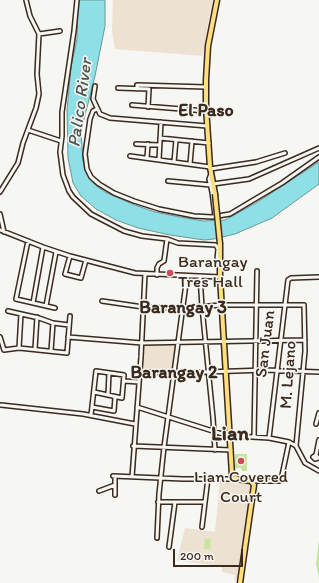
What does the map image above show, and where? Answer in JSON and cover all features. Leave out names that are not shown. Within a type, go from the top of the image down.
[{"type":"main road","points":[[217,0],[208,46],[206,111],[212,184],[215,194],[220,244],[220,277],[227,371],[232,475],[235,478],[251,481],[254,485],[240,583]]},
{"type":"street","points":[[0,192],[18,163],[38,98],[37,74],[39,34],[30,16],[26,0]]},
{"type":"street","points":[[76,0],[74,31],[63,100],[60,152],[63,175],[69,191],[82,207],[91,214],[124,230],[142,236],[168,239],[178,243],[216,245],[218,249],[217,260],[220,269]]},
{"type":"street","points":[[39,34],[60,31]]},
{"type":"street","points":[[137,88],[137,85],[206,87]]},
{"type":"street","points":[[95,86],[93,99],[97,109],[100,114],[110,118],[208,126]]},
{"type":"street","points":[[118,88],[137,88],[149,90],[148,106]]},
{"type":"street","points":[[132,105],[206,111]]},
{"type":"street","points":[[97,109],[93,110],[90,119],[86,161],[87,169],[91,177],[99,184],[127,198],[159,209],[194,216],[230,214],[319,158]]},
{"type":"street","points":[[158,160],[161,122]]},
{"type":"street","points":[[28,130],[61,142]]},
{"type":"street","points":[[160,138],[209,143]]},
{"type":"street","points":[[174,162],[176,140]]},
{"type":"street","points":[[190,164],[192,141]]},
{"type":"street","points":[[136,144],[159,145]]},
{"type":"street","points":[[147,158],[148,144]]},
{"type":"street","points":[[168,181],[212,184],[249,179],[319,148]]},
{"type":"street","points":[[130,156],[190,164],[211,170],[256,162],[285,153]]},
{"type":"street","points":[[212,184],[215,216]]},
{"type":"street","points":[[0,214],[4,232]]},
{"type":"street","points":[[0,230],[56,252],[124,271],[157,275],[220,277]]},
{"type":"street","points":[[157,275],[157,268],[164,262],[168,239]]},
{"type":"street","points":[[28,241],[16,300],[55,308]]},
{"type":"street","points":[[32,303],[43,247]]},
{"type":"street","points":[[46,306],[56,252]]},
{"type":"street","points":[[70,256],[65,274],[82,278],[86,260]]},
{"type":"street","points":[[254,437],[257,271]]},
{"type":"street","points":[[132,477],[133,446],[142,343],[145,274]]},
{"type":"street","points":[[157,538],[158,502],[164,447],[187,276]]},
{"type":"street","points":[[200,276],[215,450]]},
{"type":"street","name":"San Juan","points":[[269,438],[288,280],[291,278],[319,277]]},
{"type":"street","points":[[102,301],[143,307],[182,308],[222,305],[284,305]]},
{"type":"street","name":"M. Lejano","points":[[284,305],[304,305],[304,372],[296,446]]},
{"type":"street","points":[[8,311],[37,317],[53,323],[69,325]]},
{"type":"street","points":[[19,348],[21,314]]},
{"type":"street","points":[[0,337],[4,350],[19,348],[67,353],[70,316]]},
{"type":"street","points":[[35,349],[37,317]]},
{"type":"street","points":[[51,351],[53,323]]},
{"type":"street","points":[[68,337],[142,343],[305,340]]},
{"type":"street","points":[[139,372],[174,373],[256,370],[319,372]]},
{"type":"street","points":[[91,415],[96,371],[124,375],[122,398],[94,392]]},
{"type":"street","points":[[108,395],[109,373]]},
{"type":"street","points":[[124,381],[139,382]]},
{"type":"street","points":[[92,407],[114,411],[115,397]]},
{"type":"street","points":[[1,405],[91,415],[135,424]]},
{"type":"street","points":[[137,407],[214,431],[289,442],[296,446],[304,461],[319,471]]},
{"type":"street","points":[[316,424],[319,413]]},
{"type":"street","points":[[311,466],[316,458],[319,440]]},
{"type":"street","points":[[251,481],[281,480],[289,442]]},
{"type":"street","points":[[133,446],[231,450]]},
{"type":"street","points":[[115,494],[114,476],[161,478],[235,478]]},
{"type":"street","points":[[202,527],[208,478]]},
{"type":"street","points":[[99,492],[115,485]]},
{"type":"street","points":[[158,502],[205,502]]},
{"type":"street","points":[[170,546],[175,502]]},
{"type":"shaded area","points":[[113,0],[213,0],[203,56],[115,49],[112,31]]},
{"type":"shaded area","points":[[176,343],[173,372],[141,371],[143,344]]},
{"type":"shaded area","points":[[220,481],[248,483],[252,485],[253,488],[238,581],[234,580],[235,575],[222,572],[222,566],[177,561],[185,528],[215,532]]},
{"type":"green space","name":"Lian Covered Court","points":[[235,454],[247,454],[247,471],[242,471],[241,468],[235,468]]},
{"type":"green space","points":[[205,539],[211,539],[210,549],[204,549]]},
{"type":"green space","points":[[319,540],[319,578],[316,564]]},
{"type":"water","name":"Palico River","points":[[78,0],[105,0],[105,26],[95,76],[81,131],[83,161],[87,173],[94,184],[105,192],[155,212],[203,221],[225,220],[256,203],[319,162],[319,184],[272,218],[235,234],[214,239],[204,240],[138,228],[116,220],[96,209],[81,196],[73,183],[68,158],[67,110],[71,67],[77,39]]},
{"type":"place","name":"Barangay Tres Hall","points":[[170,273]]},
{"type":"place","name":"Lian Covered Court","points":[[241,461]]},
{"type":"district","name":"El Paso","points":[[206,111]]},
{"type":"district","name":"Barangay 3","points":[[183,308]]},
{"type":"district","name":"Barangay 2","points":[[174,373]]},
{"type":"district","name":"Lian","points":[[230,435]]}]
